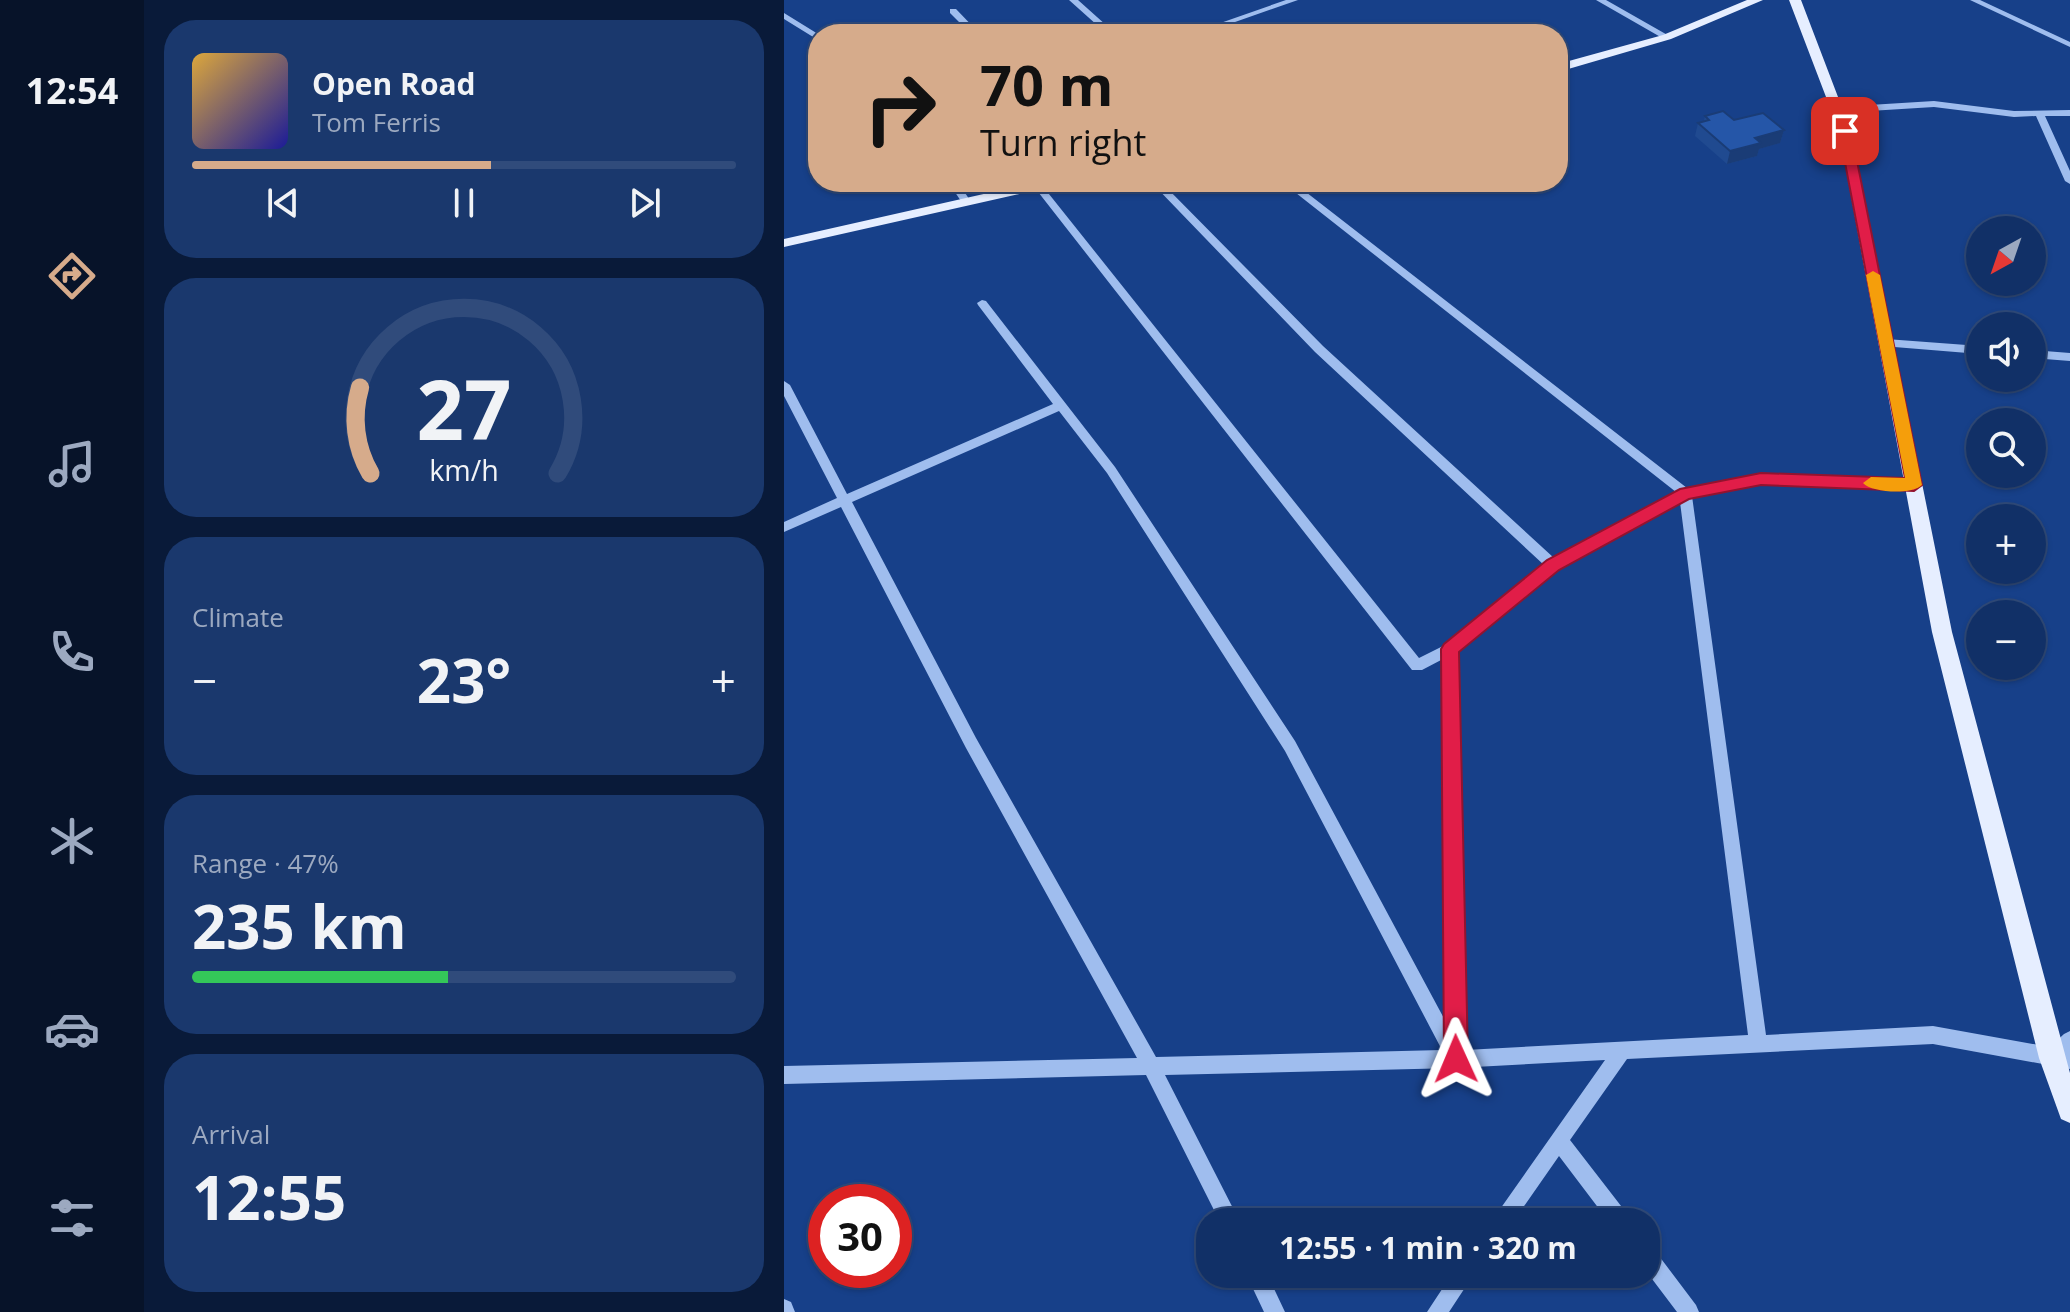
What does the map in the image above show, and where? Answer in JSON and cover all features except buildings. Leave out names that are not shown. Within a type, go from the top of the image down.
[{"type":"main road","points":[[1568,65],[1667,37],[1757,0]]},
{"type":"main road","points":[[1795,0],[1845,131],[1942,632],[2061,1059],[2070,1110]]},
{"type":"main road","points":[[785,240],[1011,192]]},
{"type":"street","points":[[1073,0],[1101,24]]},
{"type":"street","points":[[1223,24],[1294,0]]},
{"type":"street","points":[[1600,0],[1667,37]]},
{"type":"street","points":[[1974,0],[2070,45]]},
{"type":"street","points":[[953,11],[966,24]]},
{"type":"street","points":[[784,15],[808,31]]},
{"type":"street","points":[[1837,110],[1934,104],[2014,114],[2070,113]]},
{"type":"street","points":[[2039,113],[2070,181]]},
{"type":"street","points":[[960,192],[966,202]]},
{"type":"street","points":[[1043,192],[1417,666],[1450,649],[1553,565],[1685,493],[1761,479],[1914,485]]},
{"type":"street","points":[[1166,192],[1319,349],[1553,565]]},
{"type":"street","points":[[1300,192],[1685,493],[1758,1044]]},
{"type":"street","points":[[982,303],[1111,470],[1290,746],[1456,1059]]},
{"type":"street","points":[[1886,343],[1966,349]]},
{"type":"street","points":[[2046,355],[2070,357]]},
{"type":"street","points":[[784,385],[971,743],[1151,1066],[1223,1208]]},
{"type":"street","points":[[784,527],[1061,405]]},
{"type":"street","points":[[1450,649],[1456,1059]]},
{"type":"street","points":[[784,1075],[1456,1059],[1933,1035],[2061,1059],[2070,1040]]},
{"type":"street","points":[[1511,1208],[1623,1050]]},
{"type":"street","points":[[1559,1140],[1610,1208]]},
{"type":"street","points":[[1660,1274],[1689,1312]]},
{"type":"street","points":[[1263,1288],[1275,1312]]},
{"type":"street","points":[[1437,1312],[1454,1288]]},
{"type":"slow traffic","points":[[1871,483],[1914,485],[1873,275]]},
{"type":"route","points":[[1456,1059],[1450,649],[1553,565],[1685,493],[1761,479],[1914,485],[1845,131]]}]
